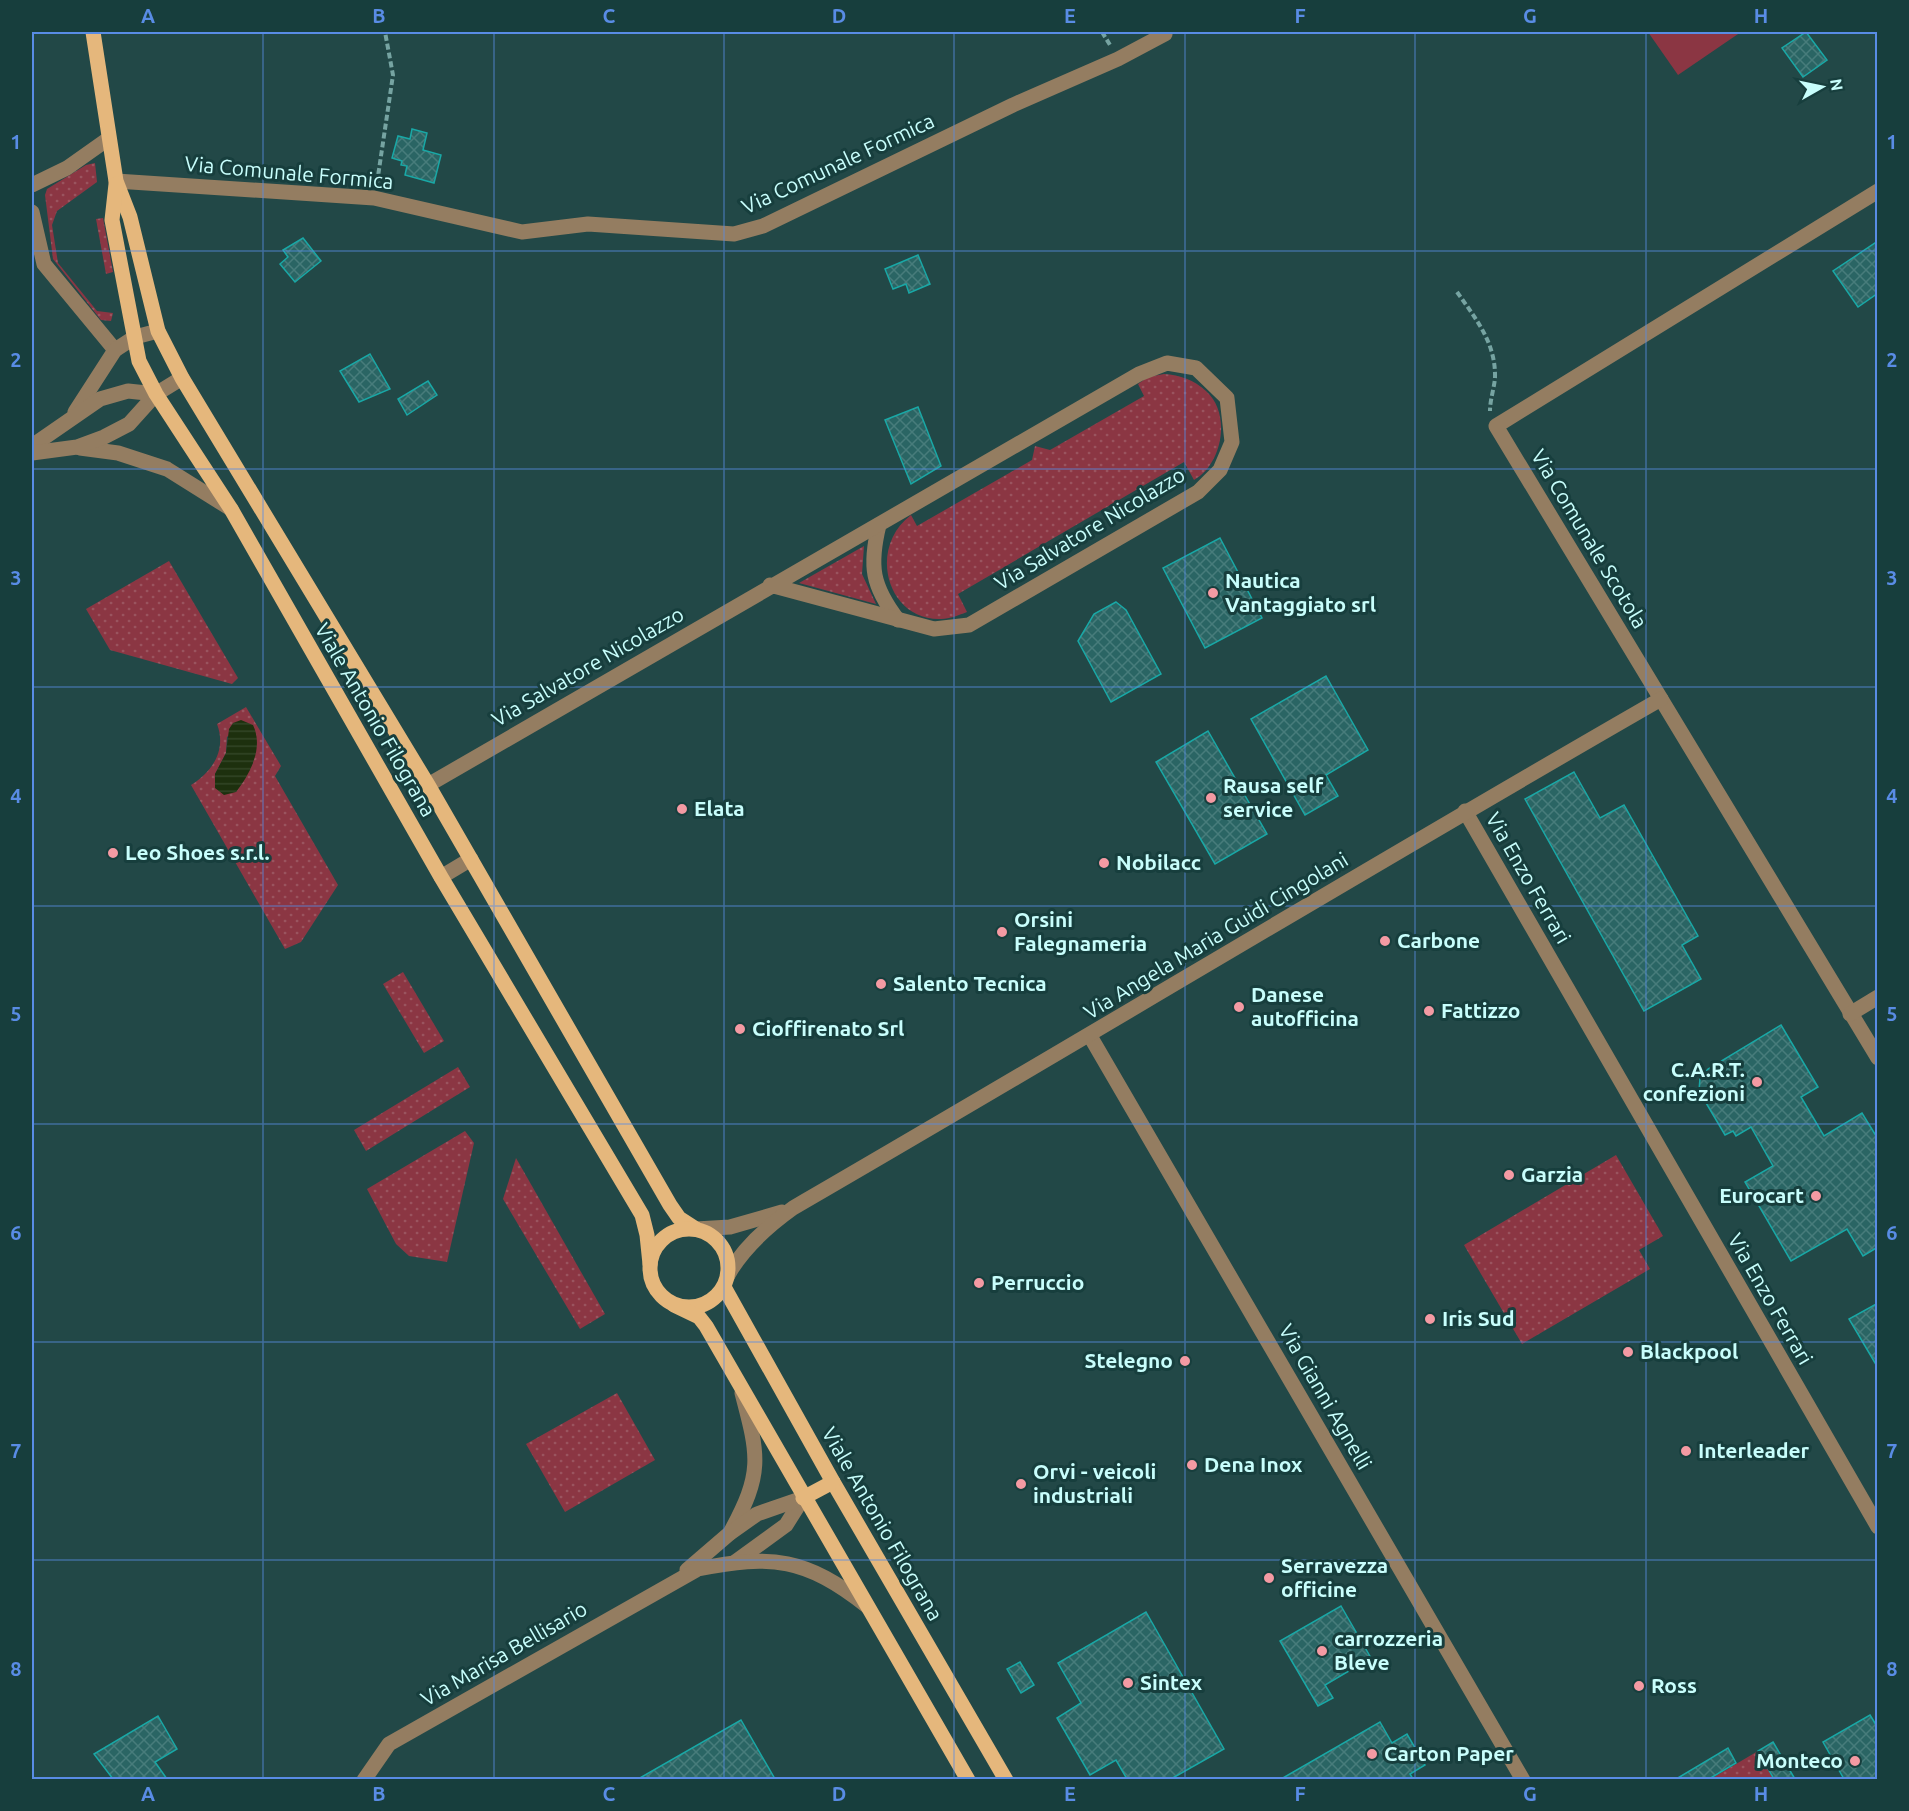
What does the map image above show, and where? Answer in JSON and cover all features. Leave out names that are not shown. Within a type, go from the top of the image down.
[{"type":"main road","name":"Viale Antonio Filograna","points":[[93,32],[116,181],[130,217],[158,331],[182,378],[471,859],[670,1205],[679,1218],[689,1227],[696,1229]]},
{"type":"main road","name":"Viale Antonio Filograna","points":[[116,181],[112,220],[139,361],[156,394],[231,509],[441,877],[642,1215],[650,1264]]},
{"type":"main road","points":[[674,1305],[697,1307],[717,1297],[726,1281],[729,1263],[718,1240],[696,1229],[671,1233],[660,1241],[650,1264],[655,1288],[674,1305],[699,1317],[968,1779]]},
{"type":"main road","name":"Viale Antonio Filograna","points":[[726,1281],[832,1482],[1006,1779]]},
{"type":"main road","points":[[803,1498],[832,1482]]},
{"type":"street","name":"Via Comunale Formica","points":[[116,181],[374,198],[522,232],[588,224],[734,234],[763,226],[1012,105],[1118,59],[1165,34]]},
{"type":"street","points":[[32,185],[67,168],[108,140]]},
{"type":"street","points":[[1496,426],[1878,191]]},
{"type":"street","points":[[32,212],[44,264],[115,351]]},
{"type":"street","points":[[72,417],[115,351],[135,337],[158,331]]},
{"type":"street","name":"Via Salvatore Nicolazzo","points":[[428,786],[770,585],[879,525],[1138,374],[1167,363],[1196,368],[1227,398],[1232,442],[1220,470],[1198,492],[969,625],[934,629],[770,585]]},
{"type":"street","points":[[77,447],[129,424],[156,394],[182,378]]},
{"type":"street","points":[[32,447],[100,399],[128,392],[156,394]]},
{"type":"street","name":"Via Comunale Scotola","points":[[1496,426],[1878,1058]]},
{"type":"street","points":[[32,453],[77,447],[118,453],[167,469],[231,509]]},
{"type":"street","points":[[879,525],[872,555],[884,602],[898,620]]},
{"type":"street","name":"Via Angela Maria Guidi Cingolani","points":[[793,1208],[1090,1036],[1465,811],[1661,699]]},
{"type":"street","name":"Via Enzo Ferrari","points":[[1465,811],[1878,1527]]},
{"type":"street","points":[[441,877],[471,859]]},
{"type":"street","points":[[1850,1014],[1878,997]]},
{"type":"street","name":"Via Gianni Agnelli","points":[[1090,1036],[1524,1779]]},
{"type":"street","points":[[696,1229],[730,1227],[793,1208]]},
{"type":"street","points":[[726,1281],[736,1260],[774,1221],[793,1208]]},
{"type":"street","name":"Via Marisa Bellisario","points":[[730,1533],[751,1489],[757,1459],[740,1387]]},
{"type":"street","name":"Via Marisa Bellisario","points":[[678,1578],[730,1533],[757,1514],[803,1498]]},
{"type":"street","name":"Via Marisa Bellisario","points":[[735,1562],[786,1525],[803,1498]]},
{"type":"street","name":"Via Marisa Bellisario","points":[[364,1779],[389,1744],[678,1578],[698,1569],[735,1562],[781,1562],[817,1571],[867,1606]]},
{"type":"path","points":[[374,198],[393,75],[385,32]]},
{"type":"path","points":[[1457,292],[1484,332],[1492,352],[1494,380],[1490,411],[1496,426]]},
{"type":"shaded area","points":[[1648,32],[1741,32],[1678,75]]},
{"type":"shaded area","points":[[95,163],[97,182],[57,211],[52,225],[58,263],[97,311],[113,313],[111,321],[101,320],[53,259],[45,195],[47,189],[86,165]]},
{"type":"shaded area","points":[[103,218],[113,272],[106,274],[96,219]]},
{"type":"shaded area","points":[[1164,374],[1197,384],[1214,401],[1219,412],[1220,439],[1217,451],[1204,473],[1194,480],[1184,462],[958,594],[967,612],[944,619],[922,616],[907,608],[896,596],[889,580],[887,563],[890,545],[897,529],[911,515],[917,526],[1032,460],[1035,446],[1050,450],[1144,396],[1138,384],[1148,377]]},
{"type":"shaded area","points":[[864,546],[862,574],[876,604],[799,583]]},
{"type":"shaded area","points":[[169,561],[238,678],[232,684],[110,650],[86,609]]},
{"type":"shaded area","points":[[246,707],[281,766],[275,776],[338,885],[301,942],[285,949],[191,785],[205,774],[216,759],[220,743],[217,724]],"holes":[[[227,736],[253,763],[236,792],[215,774],[226,753]]]},
{"type":"shaded area","points":[[241,720],[253,725],[257,743],[256,752],[246,777],[236,792],[224,795],[215,788],[215,774],[226,753],[229,729],[233,723]]},
{"type":"shaded area","points":[[403,972],[444,1041],[424,1053],[383,984]]},
{"type":"shaded area","points":[[458,1067],[470,1087],[366,1151],[354,1130]]},
{"type":"shaded area","points":[[465,1131],[474,1143],[447,1262],[409,1256],[396,1244],[367,1189]]},
{"type":"shaded area","points":[[1616,1155],[1663,1236],[1639,1250],[1650,1269],[1522,1344],[1464,1245]]},
{"type":"shaded area","points":[[516,1158],[605,1314],[580,1329],[503,1199]]},
{"type":"shaded area","points":[[617,1393],[655,1460],[565,1512],[526,1444]]},
{"type":"shaded area","points":[[1758,1751],[1774,1779],[1709,1780]]},
{"type":"building","points":[[1806,32],[1827,60],[1803,77],[1782,48]]},
{"type":"building","points":[[412,129],[427,133],[423,150],[441,155],[434,183],[405,175],[407,166],[401,165],[402,161],[392,158],[398,136],[410,139]]},
{"type":"building","points":[[303,238],[321,261],[295,282],[280,264],[288,257],[283,250]]},
{"type":"building","points":[[1878,241],[1878,293],[1858,307],[1833,271]]},
{"type":"building","points":[[918,255],[930,284],[909,293],[906,284],[893,289],[885,269]]},
{"type":"building","points":[[370,354],[390,389],[359,402],[340,371]]},
{"type":"building","points":[[428,381],[437,395],[407,415],[398,399]]},
{"type":"building","points":[[918,407],[941,466],[911,484],[885,420]]},
{"type":"building","name":"Nautica Vantaggiato srl","points":[[1220,538],[1262,618],[1205,648],[1163,568]]},
{"type":"building","points":[[1116,602],[1126,610],[1161,674],[1111,702],[1078,641],[1094,614]]},
{"type":"building","points":[[1326,676],[1368,750],[1326,775],[1338,796],[1305,815],[1251,719]]},
{"type":"building","name":"Rausa self service","points":[[1208,731],[1267,834],[1215,864],[1156,762]]},
{"type":"building","points":[[1574,772],[1600,818],[1624,805],[1698,936],[1682,945],[1701,979],[1644,1011],[1525,799]]},
{"type":"building","points":[[1781,1025],[1818,1087],[1801,1097],[1824,1136],[1862,1113],[1878,1139],[1878,1247],[1863,1256],[1847,1229],[1791,1261],[1745,1182],[1773,1166],[1751,1127],[1736,1136],[1733,1131],[1725,1135],[1699,1091],[1700,1078],[1708,1069]]},
{"type":"building","points":[[1878,1303],[1878,1368],[1849,1319]]},
{"type":"building","name":"carrozzeria Bleve","points":[[1341,1606],[1371,1658],[1325,1685],[1333,1698],[1318,1706],[1280,1641]]},
{"type":"building","name":"Sintex","points":[[1146,1612],[1224,1749],[1171,1779],[1127,1779],[1116,1760],[1090,1775],[1057,1718],[1081,1703],[1058,1663]]},
{"type":"building","points":[[1020,1662],[1034,1685],[1021,1693],[1007,1669]]},
{"type":"building","name":"Monteco","points":[[1870,1715],[1878,1728],[1878,1779],[1844,1779],[1823,1742]]},
{"type":"building","points":[[158,1716],[177,1749],[155,1762],[167,1779],[113,1779],[94,1754]]},
{"type":"building","points":[[741,1720],[775,1779],[638,1779]]},
{"type":"building","name":"Carton Paper","points":[[1380,1722],[1392,1743],[1407,1734],[1425,1765],[1410,1774],[1413,1779],[1281,1779]]},
{"type":"building","points":[[1773,1742],[1795,1779],[1774,1779],[1758,1751]]},
{"type":"building","points":[[1728,1748],[1736,1763],[1709,1779],[1676,1779]]},
{"type":"place","name":"Nautica Vantaggiato srl","points":[[1213,593]]},
{"type":"place","name":"Rausa self service","points":[[1211,798]]},
{"type":"place","name":"Elata","points":[[682,809]]},
{"type":"place","name":"Leo Shoes s.r.l.","points":[[113,853]]},
{"type":"place","name":"Nobilacc","points":[[1104,863]]},
{"type":"place","name":"Orsini Falegnameria","points":[[1002,932]]},
{"type":"place","name":"Carbone","points":[[1385,941]]},
{"type":"place","name":"Salento Tecnica","points":[[881,984]]},
{"type":"place","name":"Danese autofficina","points":[[1239,1007]]},
{"type":"place","name":"Fattizzo","points":[[1429,1011]]},
{"type":"place","name":"Cioffirenato Srl","points":[[740,1029]]},
{"type":"place","name":"C.A.R.T. confezioni","points":[[1757,1082]]},
{"type":"place","name":"Garzia","points":[[1509,1175]]},
{"type":"place","name":"Eurocart","points":[[1816,1196]]},
{"type":"place","name":"Perruccio","points":[[979,1283]]},
{"type":"place","name":"Iris Sud","points":[[1430,1319]]},
{"type":"place","name":"Blackpool","points":[[1628,1352]]},
{"type":"place","name":"Stelegno","points":[[1185,1361]]},
{"type":"place","name":"Interleader","points":[[1686,1451]]},
{"type":"place","name":"Dena Inox","points":[[1192,1465]]},
{"type":"place","name":"Orvi - veicoli industriali","points":[[1021,1484]]},
{"type":"place","name":"Serravezza officine","points":[[1269,1578]]},
{"type":"place","name":"carrozzeria Bleve","points":[[1322,1651]]},
{"type":"place","name":"Sintex","points":[[1128,1683]]},
{"type":"place","name":"Ross","points":[[1639,1686]]},
{"type":"place","name":"Carton Paper","points":[[1372,1754]]},
{"type":"place","name":"Monteco","points":[[1855,1761]]}]
